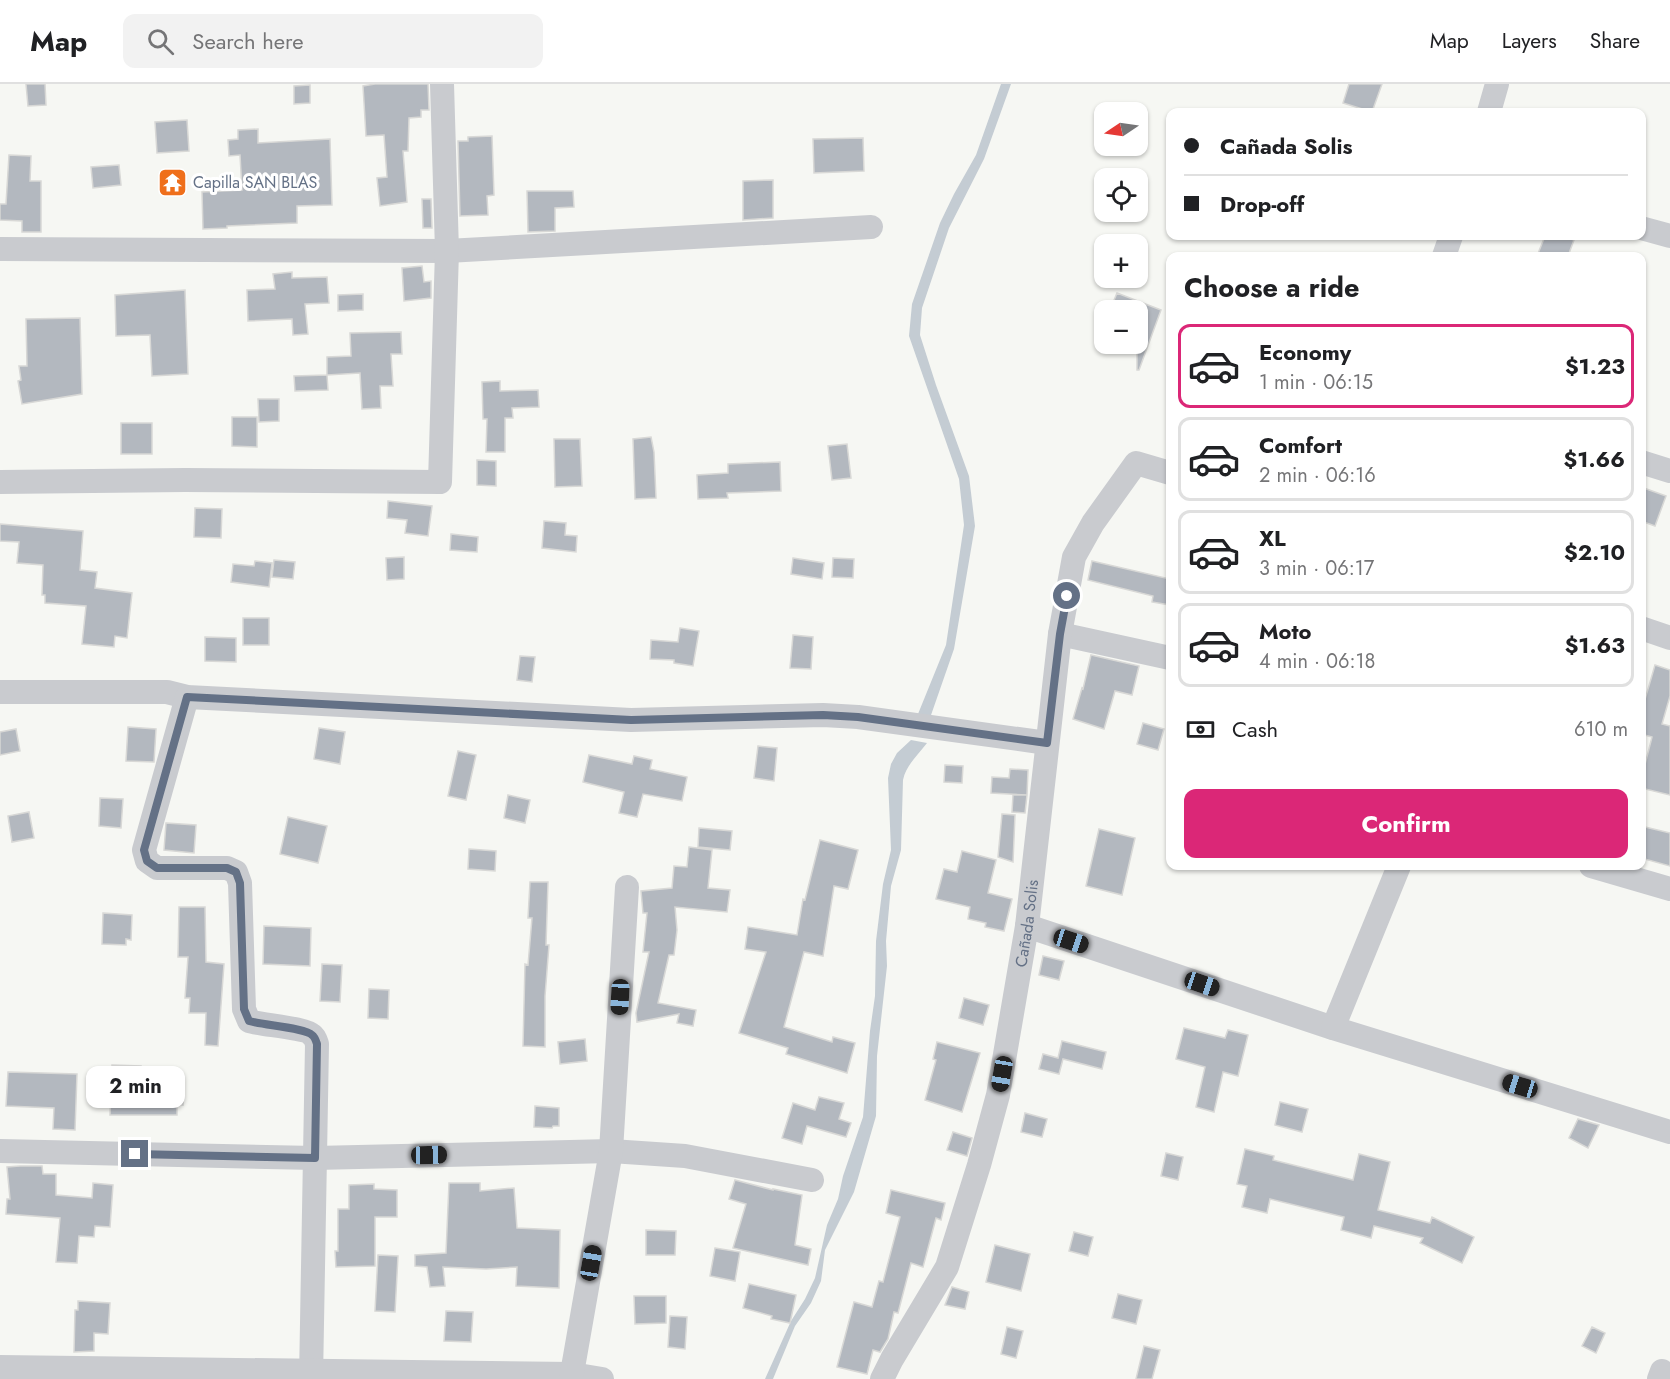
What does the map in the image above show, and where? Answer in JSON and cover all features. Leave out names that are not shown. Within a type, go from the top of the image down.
[{"type":"street","points":[[0,482],[185,480],[440,482],[447,251],[442,84]]},
{"type":"street","points":[[1490,108],[1497,84]]},
{"type":"street","points":[[0,249],[447,251],[871,227]]},
{"type":"street","points":[[1646,229],[1670,236]]},
{"type":"street","name":"Cañada Solis","points":[[882,1379],[947,1267],[998,1095],[1027,926],[1060,634],[1074,556],[1093,523],[1136,463],[1166,472]]},
{"type":"street","points":[[1646,464],[1670,471]]},
{"type":"street","points":[[1646,630],[1670,638]]},
{"type":"street","points":[[1060,634],[1166,657]]},
{"type":"street","points":[[0,692],[167,692],[187,697],[631,720],[858,717],[1047,743]]},
{"type":"street","points":[[187,697],[144,850],[147,861],[157,868],[227,868],[236,872],[240,883],[244,1009],[249,1021],[262,1025],[305,1030],[312,1034],[317,1044],[311,1374]]},
{"type":"street","points":[[1333,1028],[1397,870]]},
{"type":"street","points":[[1605,870],[1670,889]]},
{"type":"street","points":[[571,1377],[611,1151],[627,887]]},
{"type":"street","points":[[1027,926],[1333,1028],[1670,1132]]},
{"type":"street","points":[[0,1151],[315,1158],[611,1151],[685,1156],[812,1180]]},
{"type":"street","points":[[0,1367],[90,1373],[602,1379]]},
{"type":"shaded area","points":[[1001,84],[1011,84],[984,159],[949,228],[922,308],[920,335],[969,476],[975,526],[954,649],[930,718],[918,714],[946,645],[964,525],[959,479],[909,336],[912,304],[940,223],[976,155]]},
{"type":"shaded area","points":[[911,740],[927,743],[910,765],[903,780],[901,850],[891,886],[886,941],[887,966],[877,1056],[876,1116],[854,1192],[825,1250],[821,1281],[811,1303],[795,1326],[773,1379],[765,1379],[791,1321],[815,1278],[827,1225],[838,1199],[843,1176],[863,1117],[875,996],[876,941],[883,884],[891,850],[888,778],[891,764],[897,753]]},
{"type":"building","points":[[26,84],[45,84],[46,105],[28,106]]},
{"type":"building","points":[[428,84],[429,110],[421,110],[421,117],[409,118],[408,151],[403,151],[407,202],[380,206],[377,178],[387,177],[384,135],[366,136],[363,86]]},
{"type":"building","points":[[1349,84],[1382,84],[1373,108],[1359,108],[1343,103]]},
{"type":"building","points":[[310,85],[310,103],[294,104],[294,86]]},
{"type":"building","points":[[187,120],[189,151],[157,153],[155,122]]},
{"type":"building","points":[[258,129],[258,143],[330,139],[332,205],[297,206],[297,223],[203,229],[202,192],[242,190],[240,155],[229,156],[228,140],[238,139],[238,130]]},
{"type":"building","points":[[492,136],[494,195],[487,196],[488,215],[460,216],[458,141],[468,141],[468,137]]},
{"type":"building","points":[[863,138],[864,171],[814,173],[813,139]]},
{"type":"building","points":[[9,155],[31,156],[30,181],[41,181],[41,232],[22,232],[22,221],[0,220],[0,204],[6,204]]},
{"type":"building","points":[[119,165],[121,185],[93,188],[91,167]]},
{"type":"building","points":[[773,180],[773,218],[743,220],[743,181]]},
{"type":"building","points":[[527,191],[573,191],[574,207],[555,208],[555,231],[528,232]]},
{"type":"building","points":[[422,199],[431,199],[432,228],[423,228]]},
{"type":"building","points":[[1543,240],[1574,240],[1570,252],[1539,252]]},
{"type":"building","points":[[422,266],[424,282],[431,281],[431,298],[404,301],[402,268]]},
{"type":"building","points":[[292,272],[292,278],[327,277],[329,303],[305,304],[308,334],[293,335],[292,319],[248,321],[247,290],[275,289],[273,274]]},
{"type":"building","points":[[185,290],[188,374],[152,376],[150,335],[116,336],[115,295]]},
{"type":"building","points":[[1117,293],[1135,300],[1114,300]]},
{"type":"building","points":[[363,294],[363,310],[338,311],[338,295]]},
{"type":"building","points":[[1148,305],[1161,310],[1148,345]]},
{"type":"building","points":[[80,318],[82,394],[22,404],[18,381],[21,380],[19,366],[27,366],[26,319]]},
{"type":"building","points":[[401,332],[402,354],[391,354],[393,386],[380,386],[381,408],[362,409],[360,373],[327,375],[327,357],[351,356],[350,333]]},
{"type":"building","points":[[1137,354],[1145,354],[1139,370],[1137,370]]},
{"type":"building","points":[[327,375],[328,390],[295,391],[294,376]]},
{"type":"building","points":[[500,381],[500,391],[538,390],[539,407],[512,408],[513,418],[505,418],[505,452],[486,452],[487,419],[483,419],[482,382]]},
{"type":"building","points":[[258,399],[279,399],[279,421],[259,422]]},
{"type":"building","points":[[232,417],[257,417],[257,447],[232,446]]},
{"type":"building","points":[[121,423],[152,423],[152,454],[121,454]]},
{"type":"building","points":[[651,437],[656,498],[635,499],[633,439]]},
{"type":"building","points":[[554,439],[580,439],[582,486],[555,487]]},
{"type":"building","points":[[847,444],[851,478],[832,480],[828,446]]},
{"type":"building","points":[[477,460],[496,461],[496,486],[477,485]]},
{"type":"building","points":[[780,462],[781,491],[727,493],[728,498],[698,499],[697,475],[728,473],[728,464]]},
{"type":"building","points":[[1646,489],[1666,496],[1655,526],[1646,523]]},
{"type":"building","points":[[388,501],[432,506],[428,536],[405,533],[407,520],[387,518]]},
{"type":"building","points":[[195,508],[222,509],[221,538],[194,537]]},
{"type":"building","points":[[544,521],[566,523],[565,535],[577,536],[576,552],[542,548]]},
{"type":"building","points":[[0,524],[83,531],[80,570],[97,572],[95,588],[132,593],[127,638],[115,636],[114,647],[82,644],[86,606],[45,603],[45,595],[42,595],[43,565],[17,563],[19,542],[0,541]]},
{"type":"building","points":[[451,534],[478,537],[477,552],[450,550]]},
{"type":"building","points":[[404,557],[404,579],[387,580],[386,558]]},
{"type":"building","points":[[793,558],[824,563],[822,579],[791,574]]},
{"type":"building","points":[[833,558],[854,559],[853,578],[832,577]]},
{"type":"building","points":[[274,560],[295,562],[293,579],[272,577]]},
{"type":"building","points":[[255,561],[272,563],[269,587],[231,582],[233,564],[254,566]]},
{"type":"building","points":[[1092,561],[1166,578],[1166,604],[1152,602],[1153,596],[1088,580]]},
{"type":"building","points":[[243,618],[269,618],[269,645],[243,645]]},
{"type":"building","points":[[680,628],[699,631],[693,666],[674,663],[674,660],[650,659],[651,640],[678,642]]},
{"type":"building","points":[[793,635],[813,637],[811,669],[790,668]]},
{"type":"building","points":[[205,637],[236,638],[236,662],[205,661]]},
{"type":"building","points":[[1091,655],[1139,666],[1132,695],[1115,691],[1104,729],[1073,719]]},
{"type":"building","points":[[520,656],[535,657],[532,682],[517,680]]},
{"type":"building","points":[[1655,665],[1670,670],[1670,696],[1662,724],[1670,726],[1670,795],[1646,789],[1646,760],[1652,737],[1646,735],[1646,696]]},
{"type":"building","points":[[1143,723],[1164,729],[1158,750],[1137,744]]},
{"type":"building","points":[[128,727],[156,729],[154,762],[126,761]]},
{"type":"building","points":[[319,728],[345,732],[340,764],[314,759]]},
{"type":"building","points":[[16,729],[20,751],[0,755],[0,732]]},
{"type":"building","points":[[758,746],[777,748],[774,781],[754,778]]},
{"type":"building","points":[[458,751],[476,755],[466,800],[448,796]]},
{"type":"building","points":[[589,755],[632,764],[634,756],[652,760],[650,769],[687,777],[682,801],[643,794],[637,817],[619,813],[624,792],[583,782]]},
{"type":"building","points":[[945,765],[963,766],[962,783],[944,782]]},
{"type":"building","points":[[1010,769],[1028,770],[1027,795],[991,793],[992,777],[1009,778]]},
{"type":"building","points":[[508,795],[530,800],[525,823],[504,818]]},
{"type":"building","points":[[1013,795],[1027,795],[1025,813],[1012,812]]},
{"type":"building","points":[[100,798],[123,799],[121,828],[99,826]]},
{"type":"building","points":[[29,812],[34,838],[12,842],[8,816]]},
{"type":"building","points":[[1002,814],[1015,815],[1013,862],[998,857]]},
{"type":"building","points":[[288,817],[327,826],[318,863],[280,854]]},
{"type":"building","points":[[166,823],[196,825],[194,853],[164,850]]},
{"type":"building","points":[[1646,827],[1670,833],[1670,866],[1646,859]]},
{"type":"building","points":[[699,828],[732,831],[730,850],[698,847]]},
{"type":"building","points":[[1099,829],[1135,838],[1122,895],[1086,886]]},
{"type":"building","points":[[820,840],[858,850],[848,889],[834,886],[823,956],[804,952],[784,1027],[832,1042],[833,1037],[855,1043],[847,1073],[786,1054],[788,1048],[739,1033],[766,952],[745,949],[748,927],[797,935],[803,899],[805,900]]},
{"type":"building","points":[[689,847],[712,850],[708,888],[730,890],[727,912],[675,907],[677,930],[674,955],[669,955],[658,1003],[696,1010],[693,1026],[677,1023],[679,1014],[637,1022],[636,1013],[649,952],[643,952],[647,913],[643,913],[641,891],[672,888],[674,866],[687,867]]},
{"type":"building","points":[[469,849],[496,851],[495,871],[468,869]]},
{"type":"building","points":[[962,851],[996,860],[988,893],[1012,899],[1004,931],[985,927],[986,923],[968,919],[970,907],[936,899],[944,869],[957,872]]},
{"type":"building","points":[[530,882],[548,882],[546,945],[549,945],[545,996],[545,1047],[523,1046],[525,964],[528,965],[532,918],[528,918]]},
{"type":"building","points":[[179,907],[205,907],[206,962],[224,964],[218,1046],[205,1045],[206,1013],[189,1013],[190,998],[185,998],[188,957],[178,957]]},
{"type":"building","points":[[103,913],[132,915],[131,940],[126,939],[126,945],[102,944]]},
{"type":"building","points":[[264,926],[311,928],[310,966],[263,964]]},
{"type":"building","points":[[1043,956],[1064,961],[1059,980],[1039,975]]},
{"type":"building","points":[[322,964],[342,965],[340,1002],[320,1001]]},
{"type":"building","points":[[369,989],[389,990],[388,1019],[368,1018]]},
{"type":"building","points":[[964,998],[989,1005],[983,1025],[959,1018]]},
{"type":"building","points":[[1184,1028],[1225,1038],[1228,1030],[1248,1035],[1238,1076],[1223,1072],[1214,1112],[1196,1107],[1205,1067],[1176,1059]]},
{"type":"building","points":[[585,1039],[587,1061],[560,1064],[558,1042]]},
{"type":"building","points":[[1062,1041],[1106,1052],[1102,1069],[1063,1059],[1059,1074],[1039,1069],[1043,1054],[1058,1058]]},
{"type":"building","points":[[937,1042],[980,1053],[962,1112],[925,1100],[936,1060],[933,1059]]},
{"type":"building","points":[[112,1065],[141,1066],[140,1087],[184,1089],[183,1105],[177,1104],[177,1115],[110,1115]]},
{"type":"building","points":[[8,1072],[77,1074],[75,1130],[53,1129],[54,1108],[6,1106]]},
{"type":"building","points":[[819,1097],[844,1103],[839,1119],[851,1123],[846,1137],[807,1126],[802,1144],[782,1138],[793,1103],[815,1110]]},
{"type":"building","points":[[1280,1102],[1308,1109],[1302,1132],[1275,1125]]},
{"type":"building","points":[[535,1106],[559,1108],[559,1126],[534,1127]]},
{"type":"building","points":[[1025,1113],[1047,1119],[1042,1137],[1021,1132]]},
{"type":"building","points":[[1578,1119],[1599,1125],[1588,1148],[1569,1138]]},
{"type":"building","points":[[953,1132],[972,1138],[967,1156],[947,1150]]},
{"type":"building","points":[[1245,1149],[1274,1156],[1273,1160],[1353,1180],[1359,1154],[1390,1162],[1378,1210],[1430,1223],[1432,1217],[1474,1237],[1462,1263],[1420,1243],[1423,1238],[1374,1226],[1371,1238],[1341,1230],[1344,1217],[1270,1199],[1267,1213],[1242,1207],[1247,1186],[1237,1184]]},
{"type":"building","points":[[1166,1153],[1183,1157],[1178,1180],[1161,1176]]},
{"type":"building","points":[[42,1166],[43,1174],[56,1174],[56,1195],[92,1198],[93,1183],[113,1185],[110,1227],[95,1226],[94,1237],[79,1236],[77,1263],[56,1262],[60,1218],[6,1214],[7,1199],[10,1199],[7,1167]]},
{"type":"building","points":[[735,1180],[802,1195],[795,1245],[811,1249],[808,1265],[733,1248],[746,1204],[729,1199]]},
{"type":"building","points":[[449,1183],[480,1183],[480,1191],[514,1188],[517,1228],[560,1230],[559,1288],[516,1286],[517,1267],[486,1269],[443,1267],[445,1286],[430,1287],[427,1267],[415,1266],[415,1255],[446,1253]]},
{"type":"building","points":[[374,1184],[374,1189],[397,1190],[397,1217],[375,1217],[375,1266],[336,1267],[338,1209],[349,1209],[349,1185]]},
{"type":"building","points":[[891,1190],[945,1203],[941,1220],[936,1218],[923,1267],[911,1263],[898,1313],[894,1312],[888,1339],[880,1352],[873,1350],[867,1374],[837,1367],[854,1302],[872,1307],[879,1281],[883,1282],[900,1217],[886,1213]]},
{"type":"building","points":[[646,1230],[676,1231],[675,1255],[646,1255]]},
{"type":"building","points":[[1074,1232],[1093,1237],[1088,1256],[1069,1251]]},
{"type":"building","points":[[995,1245],[1030,1254],[1021,1291],[986,1282]]},
{"type":"building","points":[[715,1248],[740,1252],[735,1281],[710,1276]]},
{"type":"building","points":[[378,1255],[398,1256],[395,1312],[375,1311]]},
{"type":"building","points":[[749,1284],[796,1295],[790,1323],[771,1319],[772,1316],[743,1308]]},
{"type":"building","points":[[952,1287],[969,1292],[965,1309],[945,1305]]},
{"type":"building","points":[[1118,1294],[1142,1300],[1136,1324],[1112,1318]]},
{"type":"building","points":[[634,1296],[666,1296],[666,1323],[635,1324]]},
{"type":"building","points":[[78,1301],[110,1303],[108,1334],[94,1333],[94,1351],[74,1352],[75,1310],[78,1310]]},
{"type":"building","points":[[446,1311],[473,1312],[471,1342],[444,1341]]},
{"type":"building","points":[[670,1316],[687,1317],[685,1349],[668,1347]]},
{"type":"building","points":[[1007,1327],[1023,1331],[1016,1358],[1001,1354]]},
{"type":"building","points":[[1592,1327],[1605,1333],[1596,1353],[1582,1346]]},
{"type":"building","points":[[1144,1346],[1160,1350],[1152,1379],[1136,1379]]},
{"type":"place","name":"Capilla SAN BLAS","points":[[172,182]]},
{"type":"route","points":[[135,1154],[315,1158],[317,1044],[312,1034],[305,1030],[262,1025],[249,1021],[244,1009],[240,883],[236,872],[227,868],[157,868],[147,861],[144,850],[187,697],[631,720],[823,715],[874,718],[1047,743],[1060,634],[1067,596]]}]
